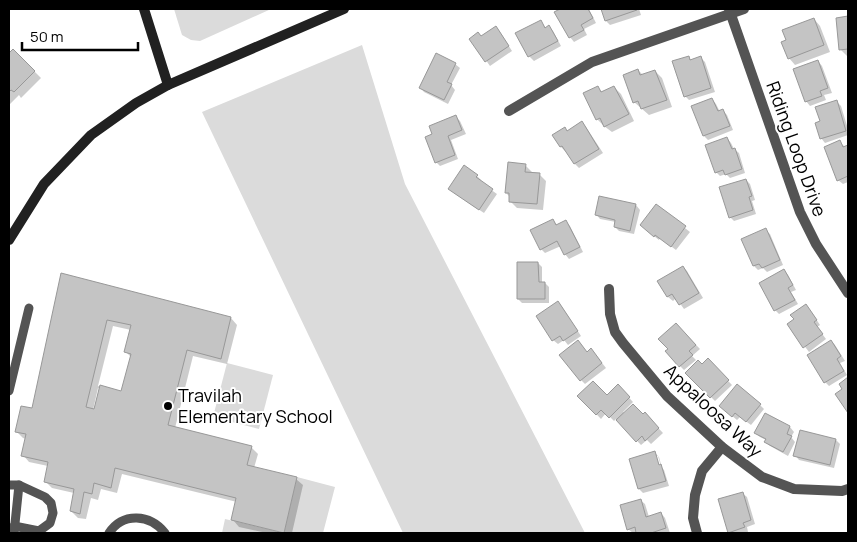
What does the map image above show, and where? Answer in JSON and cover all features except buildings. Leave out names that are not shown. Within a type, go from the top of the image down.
[{"type":"main road","points":[[144,9],[168,85]]},
{"type":"main road","points":[[9,240],[44,184],[91,135],[136,103],[168,85],[344,9]]},
{"type":"street","points":[[510,110],[592,62],[729,11],[744,9]]},
{"type":"street","name":"Riding Loop Drive","points":[[729,11],[800,212],[816,244],[848,293]]},
{"type":"street","name":"Appaloosa Way","points":[[609,289],[610,314],[615,332],[623,344],[667,396],[722,447],[762,477],[794,489],[842,491],[848,489]]},
{"type":"street","points":[[698,533],[693,518],[695,495],[702,471],[722,447]]},
{"type":"lane","points":[[9,391],[29,308]]},
{"type":"lane","points":[[9,485],[19,486],[45,497],[51,504],[53,512],[50,523],[39,530],[14,530],[19,486]]},
{"type":"lane","points":[[108,533],[120,522],[133,518],[147,519],[166,533]]},
{"type":"shaded area","points":[[174,9],[271,9],[200,41],[191,40],[182,35]]},
{"type":"shaded area","points":[[362,45],[405,184],[585,533],[403,533],[202,112]]},
{"type":"shaded area","points":[[227,363],[273,375],[259,429],[213,417]]},
{"type":"shaded area","points":[[297,477],[335,487],[323,533],[284,533]]},
{"type":"shaded area","points":[[225,519],[284,533],[222,533]]},
{"type":"place","name":"Travilah Elementary School","points":[[168,406]]}]
